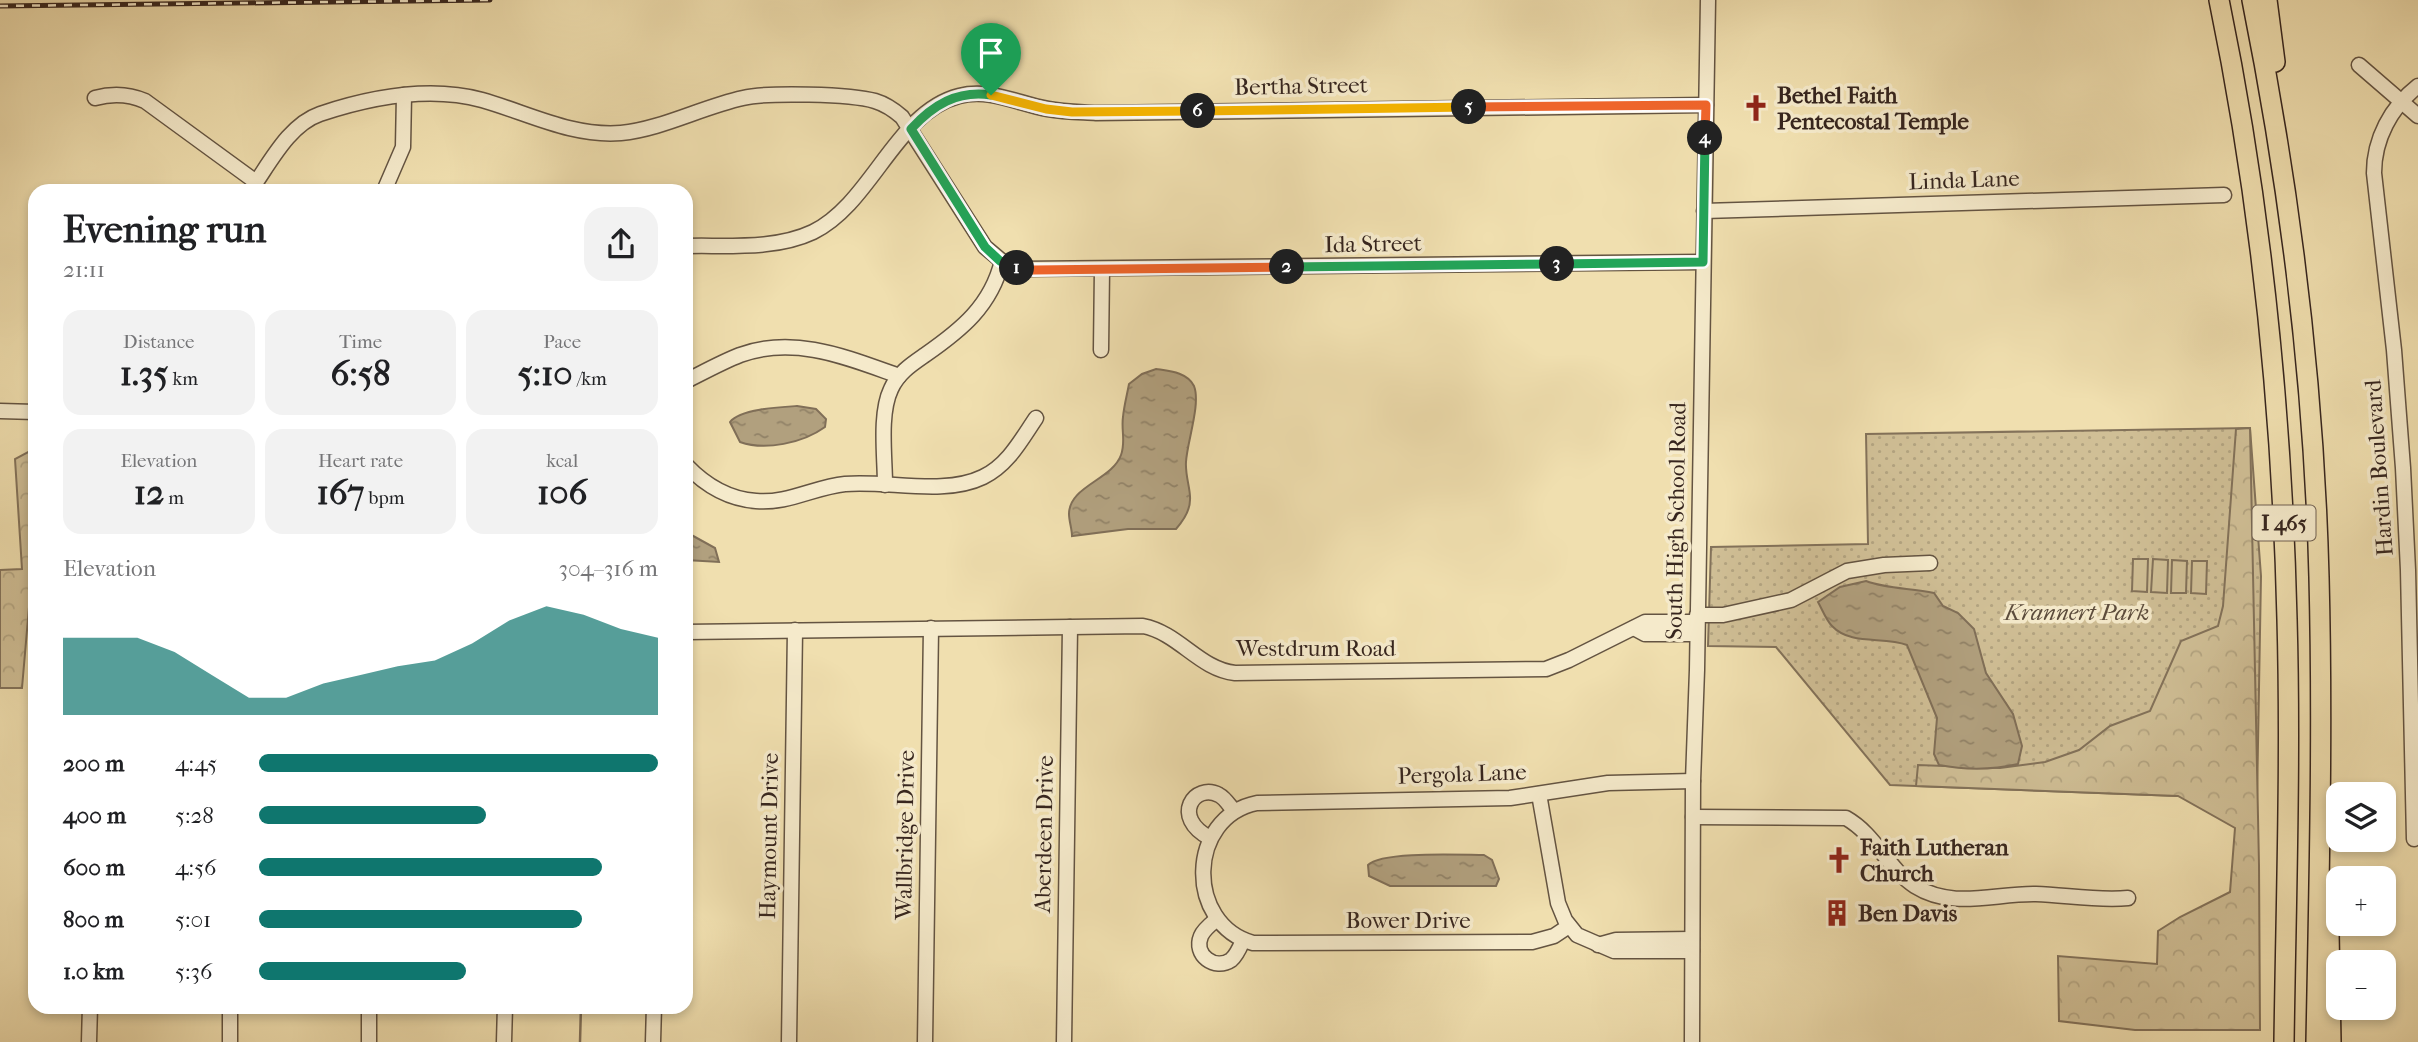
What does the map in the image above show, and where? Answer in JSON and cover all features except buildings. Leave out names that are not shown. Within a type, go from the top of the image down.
[{"type":"highway","name":"I 465","points":[[2219,3],[2261,260],[2282,484],[2288,682],[2284,1042]]},
{"type":"highway","name":"I 465","points":[[2260,4],[2275,54],[2274,119],[2301,319],[2317,519],[2321,680],[2316,1042]]},
{"type":"highway","points":[[2319,869],[2331,941],[2331,1042]]},
{"type":"street","name":"South High School Road","points":[[1692,1042],[1693,780],[1708,0]]},
{"type":"street","points":[[2359,65],[2418,116]]},
{"type":"street","points":[[2402,102],[2418,86]]},
{"type":"street","name":"Bertha Street","points":[[693,246],[776,243],[816,230],[848,207],[928,111],[940,103],[971,94],[996,96],[1046,109],[1096,113],[1706,105]]},
{"type":"street","points":[[95,98],[127,95],[145,102],[250,184]]},
{"type":"street","points":[[387,184],[403,147],[404,95]]},
{"type":"street","points":[[254,184],[292,133],[308,119],[370,100],[404,95],[449,95],[477,99],[573,130],[611,134],[643,129],[746,97],[874,100],[894,110],[911,129],[983,244],[1002,261],[990,294],[970,321],[899,376],[889,393],[886,407],[885,485]]},
{"type":"street","name":"Hardin Boulevard","points":[[2402,102],[2381,135],[2374,173],[2402,442],[2414,710],[2414,839]]},
{"type":"street","name":"Linda Lane","points":[[1704,211],[2224,195]]},
{"type":"street","name":"Ida Street","points":[[1002,261],[1018,269],[1030,270],[1703,262]]},
{"type":"street","points":[[1101,350],[1102,269]]},
{"type":"street","points":[[693,378],[739,355],[782,347],[829,352],[899,376]]},
{"type":"street","points":[[0,411],[28,412]]},
{"type":"street","points":[[693,472],[723,493],[755,502],[782,500],[843,485],[965,484],[979,479],[1007,459],[1036,418]]},
{"type":"street","name":"Westdrum Road","points":[[693,632],[1070,626],[1152,628],[1174,639],[1209,665],[1232,673],[1546,668],[1569,660],[1634,628],[1645,634],[1791,600],[1847,571],[1884,565],[1930,563]]},
{"type":"street","name":"Aberdeen Drive","points":[[1063,1042],[1070,626]]},
{"type":"street","name":"Wallbridge Drive","points":[[925,1042],[931,628]]},
{"type":"street","name":"Haymount Drive","points":[[789,1042],[794,630]]},
{"type":"street","name":"Pergola Lane","points":[[1234,811],[1249,804],[1265,802],[1510,798],[1608,783],[1693,780]]},
{"type":"street","points":[[1210,838],[1194,828],[1189,809],[1195,798],[1201,794],[1213,793],[1224,798],[1234,811],[1220,822],[1210,838],[1205,872],[1208,902],[1227,930],[1243,940],[1235,956],[1229,962],[1221,964],[1209,961],[1201,952],[1199,942],[1204,930],[1217,919]]},
{"type":"street","points":[[1539,794],[1558,901],[1569,926],[1577,935],[1614,951],[1692,945]]},
{"type":"street","points":[[1693,817],[1846,818],[1860,826],[1903,877],[1925,891],[1945,898],[1968,900],[2032,894],[2128,898]]},
{"type":"street","name":"Bower Drive","points":[[1243,940],[1261,944],[1532,942],[1553,936],[1569,926]]},
{"type":"street","points":[[89,1042],[90,1014]]},
{"type":"street","points":[[230,1014],[230,1042]]},
{"type":"street","points":[[369,1014],[369,1042]]},
{"type":"street","points":[[504,1042],[505,1014]]},
{"type":"street","points":[[653,1042],[654,1014]]},
{"type":"green space","name":"Krannert Park","points":[[2250,428],[2261,576],[2257,799],[1890,785],[1776,647],[1708,646],[1711,547],[1868,544],[1866,434]]},
{"type":"green space","points":[[2250,428],[2260,1030],[2135,1030],[2059,1021],[2058,956],[2157,964],[2158,931],[2230,892],[2235,828],[2178,796],[1916,786],[1918,765],[2000,768],[2045,762],[2079,750],[2110,726],[2150,711],[2181,641],[2218,626],[2223,606],[2236,429]]},
{"type":"green space","points":[[28,452],[28,619],[22,688],[0,688],[0,570],[22,569],[15,459]]},
{"type":"green space","points":[[2133,559],[2148,559],[2147,592],[2132,591]]},
{"type":"green space","points":[[2153,559],[2168,560],[2167,593],[2151,592]]},
{"type":"green space","points":[[2172,560],[2187,561],[2186,593],[2171,593]]},
{"type":"green space","points":[[2192,561],[2207,561],[2206,594],[2191,593]]},
{"type":"water","points":[[1156,369],[1187,378],[1194,386],[1196,394],[1186,462],[1190,496],[1186,516],[1176,529],[1128,529],[1072,536],[1069,514],[1071,504],[1076,496],[1109,471],[1121,455],[1123,413],[1129,384],[1142,374]]},
{"type":"water","points":[[797,406],[816,409],[826,419],[825,427],[795,441],[761,446],[740,442],[730,422],[751,411]]},
{"type":"water","points":[[693,536],[715,548],[719,562],[693,560]]},
{"type":"water","points":[[1866,581],[1882,586],[1934,593],[1943,606],[1958,613],[1974,629],[1986,673],[2013,714],[2022,746],[2018,764],[1978,769],[1939,765],[1934,754],[1937,718],[1907,645],[1848,636],[1830,624],[1818,602],[1840,587]]},
{"type":"water","points":[[1484,855],[1492,860],[1499,879],[1496,886],[1390,886],[1369,876],[1368,865],[1389,858]]},
{"type":"waterway","points":[[580,1042],[581,1014]]},
{"type":"railway","points":[[0,6],[490,0]]},
{"type":"place","name":"Bethel Faith Pentecostal Temple","points":[[1756,108]]},
{"type":"place","name":"Faith Lutheran Church","points":[[1839,860]]},
{"type":"place","name":"Ben Davis","points":[[1837,913]]},
{"type":"route","points":[[971,94],[991,95],[1046,109],[1096,113],[1706,105],[1703,262],[1018,269],[1000,261],[985,247],[911,129],[940,103],[971,94]]}]
